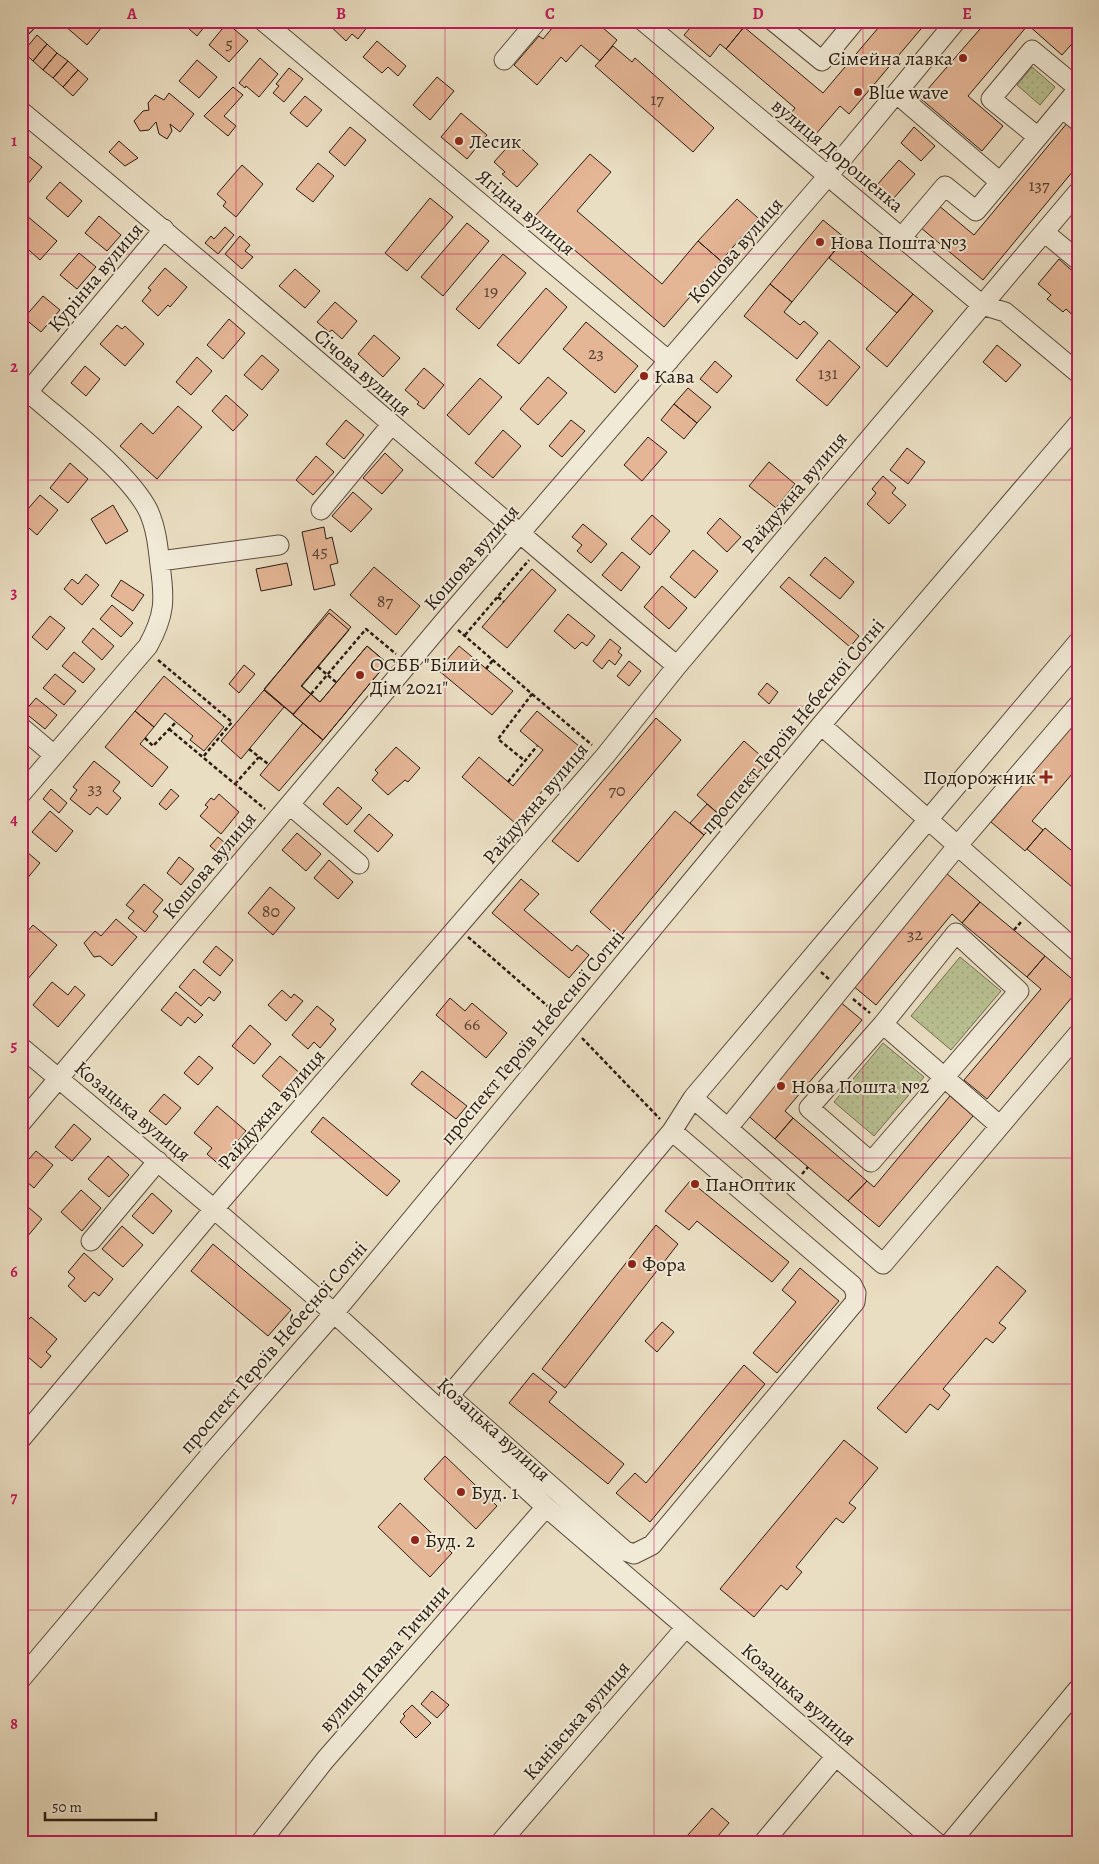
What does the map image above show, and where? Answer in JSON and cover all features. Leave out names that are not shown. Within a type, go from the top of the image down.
[{"type":"street","name":"Ягідна вулиця","points":[[263,21],[669,361]]},
{"type":"street","points":[[504,60],[537,21]]},
{"type":"street","points":[[774,21],[822,61],[855,21]]},
{"type":"street","name":"Кошова вулиця","points":[[21,1123],[446,619],[827,177],[956,21]]},
{"type":"street","name":"вулиця Дорошенка","points":[[647,23],[827,177],[982,305],[1005,312],[1078,373]]},
{"type":"street","points":[[901,238],[945,186],[976,211],[1062,109],[1078,89],[1032,50],[991,99],[1038,137]]},
{"type":"street","points":[[897,94],[1000,182]]},
{"type":"street","points":[[1062,109],[1078,121]]},
{"type":"street","name":"Січова вулиця","points":[[21,111],[164,229],[520,535],[677,666]]},
{"type":"street","name":"Райдужна вулиця","points":[[21,1439],[214,1208],[604,756],[677,666],[1078,192]]},
{"type":"street","name":"Курінна вулиця","points":[[25,396],[164,229]]},
{"type":"street","points":[[1044,232],[1078,260]]},
{"type":"street","points":[[21,794],[145,649],[161,623],[164,606],[155,531],[148,510],[135,489],[25,396]]},
{"type":"street","points":[[321,510],[391,425]]},
{"type":"street","name":"проспект Героїв Небесної Сотні","points":[[21,1679],[210,1455],[334,1313],[821,725],[1076,431]]},
{"type":"street","points":[[160,561],[279,545]]},
{"type":"street","points":[[672,1131],[852,1285],[856,1293],[855,1302],[652,1545],[634,1554],[625,1552],[444,1402],[672,1131],[693,1098],[1078,642]]},
{"type":"street","points":[[728,1128],[958,845],[1078,705]]},
{"type":"street","points":[[821,725],[1078,952]]},
{"type":"street","points":[[21,727],[54,755]]},
{"type":"street","points":[[290,804],[359,864]]},
{"type":"street","points":[[956,933],[1020,991],[871,1162],[810,1108],[883,1024],[956,933]]},
{"type":"street","points":[[883,1024],[1000,1126]]},
{"type":"street","points":[[693,1098],[883,1264],[1078,1034]]},
{"type":"street","name":"Козацька вулиця","points":[[21,1047],[214,1208],[334,1313],[444,1402],[546,1507],[937,1843]]},
{"type":"street","points":[[91,1241],[158,1161]]},
{"type":"street","name":"вулиця Павла Тичини","points":[[260,1843],[325,1760],[546,1507]]},
{"type":"street","name":"Канівська вулиця","points":[[500,1843],[686,1627]]},
{"type":"street","points":[[950,1843],[1078,1689]]},
{"type":"street","points":[[762,1843],[836,1756]]},
{"type":"path","points":[[465,635],[538,550]]},
{"type":"path","points":[[498,597],[504,602]]},
{"type":"path","points":[[446,619],[604,756]]},
{"type":"path","points":[[311,694],[366,629],[408,665]]},
{"type":"path","points":[[145,649],[232,722],[202,757]]},
{"type":"path","points":[[486,669],[493,660]]},
{"type":"path","points":[[318,667],[337,682]]},
{"type":"path","points":[[525,761],[498,739],[532,694]]},
{"type":"path","points":[[145,738],[154,746],[176,722]]},
{"type":"path","points":[[169,729],[277,819]]},
{"type":"path","points":[[508,782],[537,746]]},
{"type":"path","points":[[249,749],[268,764]]},
{"type":"path","points":[[235,784],[259,757]]},
{"type":"green space","points":[[1032,67],[1055,87],[1040,105],[1017,85]]},
{"type":"green space","points":[[960,957],[1001,991],[951,1050],[911,1016]]},
{"type":"green space","points":[[883,1043],[924,1077],[874,1136],[834,1102]]},
{"type":"building","points":[[69,21],[107,21],[87,45],[65,26]]},
{"type":"building","points":[[180,21],[209,21],[197,36]]},
{"type":"building","points":[[325,21],[371,22],[358,39],[352,34],[346,41]]},
{"type":"building","points":[[558,21],[595,21],[617,40],[600,61],[581,45],[566,62],[561,57],[537,85],[514,65],[539,36],[543,39]]},
{"type":"building","points":[[696,21],[738,21],[744,27],[726,49],[720,44],[710,57],[684,35]]},
{"type":"building","points":[[884,21],[926,23],[849,114],[840,106],[809,142],[785,121],[795,108],[726,49],[744,27],[823,93]]},
{"type":"building","points":[[987,21],[1074,21],[1078,25],[1078,37],[1062,55],[1028,25],[968,96],[1003,126],[982,151],[920,98]]},
{"type":"building","points":[[227,23],[248,41],[229,62],[209,45]]},
{"type":"building","points":[[37,35],[47,44],[33,61],[23,52]]},
{"type":"building","points":[[377,41],[406,66],[398,76],[388,67],[382,73],[363,57]]},
{"type":"building","points":[[47,44],[57,53],[43,70],[33,61]]},
{"type":"building","points":[[613,46],[632,62],[635,58],[714,128],[693,152],[595,66]]},
{"type":"building","points":[[57,53],[68,61],[53,78],[43,70]]},
{"type":"building","points":[[260,58],[278,74],[259,97],[246,86],[245,88],[239,83]]},
{"type":"building","points":[[197,60],[217,77],[199,98],[179,81]]},
{"type":"building","points":[[68,61],[78,70],[63,87],[53,78]]},
{"type":"building","points":[[289,68],[303,79],[284,102],[273,93],[279,86],[276,84]]},
{"type":"building","points":[[78,70],[88,79],[73,96],[63,87]]},
{"type":"building","points":[[437,77],[454,91],[430,120],[413,105]]},
{"type":"building","points":[[233,87],[243,95],[224,116],[236,126],[228,136],[204,116]]},
{"type":"building","points":[[169,93],[194,114],[180,132],[170,124],[172,131],[167,139],[159,134],[156,122],[149,130],[140,131],[134,121],[143,111],[149,110],[148,103],[155,95],[164,100]]},
{"type":"building","points":[[305,96],[322,110],[307,127],[290,113]]},
{"type":"building","points":[[461,113],[487,135],[467,159],[441,137]]},
{"type":"building","points":[[1068,122],[1078,130],[1078,165],[983,280],[920,227],[938,205],[974,235]]},
{"type":"building","points":[[350,127],[366,140],[345,166],[329,152]]},
{"type":"building","points":[[914,127],[935,146],[921,161],[901,143]]},
{"type":"building","points":[[119,141],[138,158],[125,166],[109,152]]},
{"type":"building","points":[[513,141],[538,164],[517,187],[502,174],[505,172],[494,162]]},
{"type":"building","points":[[590,154],[611,172],[577,211],[662,284],[698,241],[721,261],[664,327],[535,216]]},
{"type":"building","points":[[27,155],[42,167],[21,192],[21,159],[23,160]]},
{"type":"building","points":[[899,160],[915,174],[893,199],[877,185]]},
{"type":"building","points":[[318,163],[334,176],[313,202],[296,189]]},
{"type":"building","points":[[242,165],[263,184],[236,217],[223,206],[226,202],[217,194]]},
{"type":"building","points":[[60,182],[82,201],[68,217],[46,198]]},
{"type":"building","points":[[430,198],[453,217],[407,271],[385,253]]},
{"type":"building","points":[[737,199],[758,218],[721,261],[698,241]]},
{"type":"building","points":[[27,216],[57,241],[40,260],[21,243],[21,222]]},
{"type":"building","points":[[99,216],[121,235],[107,251],[85,233]]},
{"type":"building","points":[[823,220],[845,238],[792,302],[770,284]]},
{"type":"building","points":[[467,223],[489,241],[443,296],[421,277]]},
{"type":"building","points":[[225,227],[234,235],[218,254],[205,243],[211,236],[214,239]]},
{"type":"building","points":[[240,236],[250,245],[245,251],[253,257],[242,269],[225,254]]},
{"type":"building","points":[[845,238],[913,294],[897,313],[829,258]]},
{"type":"building","points":[[79,253],[96,267],[77,289],[60,275]]},
{"type":"building","points":[[503,254],[526,273],[479,329],[456,309]]},
{"type":"building","points":[[1059,259],[1078,276],[1078,320],[1066,309],[1063,312],[1047,299],[1051,295],[1038,284]]},
{"type":"building","points":[[165,268],[187,287],[170,307],[168,305],[158,316],[142,301],[151,290],[148,288]]},
{"type":"building","points":[[295,269],[320,291],[305,308],[279,286]]},
{"type":"building","points":[[770,284],[792,302],[784,312],[800,325],[804,321],[818,333],[797,359],[744,316]]},
{"type":"building","points":[[546,288],[567,307],[519,364],[497,345]]},
{"type":"building","points":[[913,294],[933,311],[887,367],[866,349]]},
{"type":"building","points":[[43,296],[60,310],[41,332],[24,318]]},
{"type":"building","points":[[335,302],[357,321],[342,339],[332,330],[329,332],[317,322]]},
{"type":"building","points":[[229,319],[245,333],[223,359],[207,345]]},
{"type":"building","points":[[586,322],[638,366],[615,393],[563,349]]},
{"type":"building","points":[[117,325],[122,329],[125,326],[144,344],[125,366],[100,344]]},
{"type":"building","points":[[374,335],[400,358],[383,377],[358,354]]},
{"type":"building","points":[[829,340],[860,367],[827,406],[796,380]]},
{"type":"building","points":[[997,345],[1021,365],[1006,382],[983,362]]},
{"type":"building","points":[[262,355],[279,370],[262,390],[244,375]]},
{"type":"building","points":[[197,357],[212,371],[191,395],[176,382]]},
{"type":"building","points":[[715,361],[732,376],[717,393],[700,379]]},
{"type":"building","points":[[85,366],[100,379],[86,396],[71,383]]},
{"type":"building","points":[[424,368],[444,385],[424,409],[405,390]]},
{"type":"building","points":[[548,377],[567,393],[538,425],[520,409]]},
{"type":"building","points":[[480,378],[502,397],[469,435],[447,415]]},
{"type":"building","points":[[688,388],[711,407],[697,423],[674,404]]},
{"type":"building","points":[[226,395],[248,415],[233,431],[212,411]]},
{"type":"building","points":[[674,404],[697,423],[684,439],[661,420]]},
{"type":"building","points":[[178,406],[202,427],[157,479],[120,446],[141,423],[153,434]]},
{"type":"building","points":[[346,420],[364,435],[344,459],[326,444]]},
{"type":"building","points":[[571,420],[585,431],[562,457],[549,446]]},
{"type":"building","points":[[503,430],[521,446],[493,478],[475,463]]},
{"type":"building","points":[[648,437],[667,452],[642,481],[624,465]]},
{"type":"building","points":[[907,448],[925,462],[908,484],[890,470]]},
{"type":"building","points":[[385,453],[403,470],[382,494],[363,478]]},
{"type":"building","points":[[316,456],[334,472],[313,495],[296,480]]},
{"type":"building","points":[[769,462],[795,484],[776,508],[749,486]]},
{"type":"building","points":[[70,463],[88,479],[68,503],[50,488]]},
{"type":"building","points":[[883,476],[896,488],[892,493],[906,505],[889,524],[867,504],[876,493],[872,489]]},
{"type":"building","points":[[353,492],[372,509],[351,532],[332,516]]},
{"type":"building","points":[[40,495],[58,510],[37,535],[21,521],[21,517]]},
{"type":"building","points":[[113,505],[128,531],[106,544],[91,519]]},
{"type":"building","points":[[652,515],[670,531],[650,555],[631,539]]},
{"type":"building","points":[[720,518],[741,537],[727,552],[707,533]]},
{"type":"building","points":[[583,524],[607,544],[591,563],[577,551],[582,545],[572,537]]},
{"type":"building","points":[[324,527],[326,539],[332,537],[338,563],[330,565],[335,585],[314,590],[302,532]]},
{"type":"building","points":[[693,550],[718,571],[695,598],[670,577]]},
{"type":"building","points":[[622,552],[640,567],[621,591],[602,575]]},
{"type":"building","points":[[825,557],[854,582],[840,599],[810,575]]},
{"type":"building","points":[[287,563],[292,585],[261,591],[256,569]]},
{"type":"building","points":[[374,567],[420,606],[396,635],[350,595]]},
{"type":"building","points":[[532,569],[556,590],[507,648],[482,627]]},
{"type":"building","points":[[86,574],[99,585],[82,605],[64,589],[72,579],[78,584]]},
{"type":"building","points":[[789,577],[859,636],[850,647],[780,587]]},
{"type":"building","points":[[121,580],[144,595],[133,611],[111,596]]},
{"type":"building","points":[[662,586],[687,608],[669,629],[644,607]]},
{"type":"building","points":[[112,605],[133,623],[121,637],[100,619]]},
{"type":"building","name":"ОСББ \"Білий Дім 2021\"","points":[[330,609],[351,627],[301,686],[320,702],[367,646],[387,663],[323,740],[264,690]]},
{"type":"building","points":[[329,613],[349,630],[302,686],[311,694],[293,714],[264,689]]},
{"type":"building","points":[[568,614],[595,636],[587,646],[582,642],[575,649],[554,631]]},
{"type":"building","points":[[50,616],[65,628],[47,650],[32,637]]},
{"type":"building","points":[[93,628],[114,646],[102,660],[82,642]]},
{"type":"building","points":[[610,639],[621,648],[618,652],[622,655],[615,665],[609,660],[602,669],[593,661]]},
{"type":"building","points":[[367,646],[387,663],[323,740],[293,715],[311,694],[320,702]]},
{"type":"building","points":[[459,646],[513,691],[492,715],[438,670]]},
{"type":"building","points":[[74,652],[95,669],[83,683],[62,666]]},
{"type":"building","points":[[629,661],[641,671],[629,686],[617,676]]},
{"type":"building","points":[[244,665],[255,674],[239,693],[229,684]]},
{"type":"building","points":[[21,666],[26,671],[21,676]]},
{"type":"building","points":[[55,674],[76,691],[64,705],[43,688]]},
{"type":"building","points":[[164,676],[224,727],[204,751],[190,740],[193,736],[165,713],[154,727],[135,711]]},
{"type":"building","points":[[767,683],[778,692],[769,704],[758,694]]},
{"type":"building","points":[[264,690],[284,707],[241,759],[221,741]]},
{"type":"building","points":[[36,698],[57,715],[45,729],[24,712]]},
{"type":"building","points":[[135,711],[154,727],[140,744],[168,767],[152,787],[105,747]]},
{"type":"building","points":[[537,711],[580,747],[515,823],[462,777],[479,757],[513,786],[543,750],[520,731]]},
{"type":"building","points":[[656,718],[681,740],[578,862],[552,841]]},
{"type":"building","points":[[1078,719],[1078,767],[1032,821],[1043,830],[1025,851],[991,822]]},
{"type":"building","points":[[303,723],[323,740],[279,791],[260,775]]},
{"type":"building","points":[[744,741],[768,762],[721,816],[697,795]]},
{"type":"building","points":[[396,747],[420,768],[408,782],[405,780],[388,795],[372,780],[378,773],[375,770]]},
{"type":"building","points":[[94,761],[120,782],[113,791],[121,798],[107,815],[97,807],[90,815],[70,799],[77,790],[73,787]]},
{"type":"building","points":[[338,787],[362,808],[347,825],[323,804]]},
{"type":"building","points":[[51,789],[67,803],[59,813],[43,799]]},
{"type":"building","points":[[171,789],[179,796],[166,810],[159,804]]},
{"type":"building","points":[[219,794],[239,812],[221,834],[200,816],[208,807],[205,805],[211,798],[214,800]]},
{"type":"building","points":[[707,804],[721,816],[704,835],[690,823]]},
{"type":"building","points":[[50,811],[73,831],[56,852],[32,832]]},
{"type":"building","points":[[675,811],[704,835],[619,938],[590,912]]},
{"type":"building","points":[[369,814],[393,835],[378,852],[354,831]]},
{"type":"building","points":[[1045,828],[1078,856],[1078,892],[1027,849]]},
{"type":"building","points":[[297,833],[321,854],[306,871],[282,850]]},
{"type":"building","points":[[218,837],[232,849],[224,858],[210,846]]},
{"type":"building","points":[[21,847],[40,863],[21,886]]},
{"type":"building","points":[[179,857],[194,869],[181,885],[167,873]]},
{"type":"building","points":[[329,860],[353,882],[338,899],[314,878]]},
{"type":"building","points":[[946,873],[980,902],[962,923],[952,914],[876,1005],[852,985]]},
{"type":"building","points":[[521,879],[539,894],[524,910],[572,951],[577,945],[589,955],[569,978],[492,913]]},
{"type":"building","points":[[144,884],[163,900],[153,912],[158,916],[145,932],[128,918],[134,911],[126,905]]},
{"type":"building","points":[[270,887],[295,908],[273,935],[248,913]]},
{"type":"building","points":[[980,902],[1045,956],[1027,977],[962,923]]},
{"type":"building","points":[[116,919],[137,937],[112,966],[100,956],[94,957],[84,943],[95,931],[101,936]]},
{"type":"building","points":[[33,925],[57,945],[21,987],[21,939]]},
{"type":"building","points":[[216,946],[233,960],[220,976],[203,962]]},
{"type":"building","points":[[1045,956],[1078,984],[1078,990],[987,1099],[964,1080],[1041,989],[1027,977]]},
{"type":"building","points":[[194,969],[221,992],[214,1001],[209,997],[201,1006],[179,987]]},
{"type":"building","points":[[52,982],[68,995],[75,986],[85,995],[58,1027],[33,1005]]},
{"type":"building","points":[[282,990],[291,998],[294,994],[303,1001],[286,1021],[268,1005]]},
{"type":"building","points":[[176,992],[203,1015],[195,1023],[188,1017],[181,1026],[161,1010]]},
{"type":"building","points":[[450,998],[465,1011],[472,1003],[507,1033],[486,1058],[436,1015]]},
{"type":"building","points":[[839,1001],[862,1020],[785,1111],[793,1118],[775,1139],[745,1113]]},
{"type":"building","points":[[317,1006],[334,1020],[330,1024],[336,1029],[320,1048],[314,1042],[308,1049],[292,1035]]},
{"type":"building","points":[[250,1025],[271,1044],[254,1064],[232,1046]]},
{"type":"building","points":[[199,1056],[213,1068],[198,1085],[184,1073]]},
{"type":"building","points":[[280,1056],[301,1074],[284,1095],[262,1076]]},
{"type":"building","points":[[422,1071],[467,1106],[456,1119],[411,1084]]},
{"type":"building","points":[[164,1094],[181,1108],[166,1125],[149,1111]]},
{"type":"building","points":[[950,1096],[973,1116],[879,1227],[848,1201],[867,1181],[874,1187]]},
{"type":"building","points":[[217,1106],[246,1131],[236,1143],[240,1146],[222,1167],[207,1154],[212,1148],[194,1133]]},
{"type":"building","points":[[323,1117],[400,1181],[387,1196],[311,1132]]},
{"type":"building","points":[[793,1118],[867,1181],[848,1201],[775,1139]]},
{"type":"building","points":[[74,1124],[91,1139],[72,1161],[55,1147]]},
{"type":"building","points":[[36,1151],[53,1165],[34,1188],[21,1177],[21,1168]]},
{"type":"building","points":[[108,1156],[129,1175],[109,1197],[88,1179]]},
{"type":"building","points":[[690,1181],[789,1262],[772,1282],[697,1221],[689,1230],[665,1211]]},
{"type":"building","points":[[81,1190],[101,1208],[82,1231],[61,1212]]},
{"type":"building","points":[[152,1193],[172,1211],[153,1234],[132,1216]]},
{"type":"building","points":[[21,1201],[42,1219],[27,1237],[23,1233],[21,1236]]},
{"type":"building","points":[[656,1225],[678,1244],[565,1388],[542,1369]]},
{"type":"building","points":[[122,1226],[143,1245],[123,1267],[102,1249]]},
{"type":"building","points":[[213,1244],[291,1310],[268,1336],[191,1271]]},
{"type":"building","points":[[84,1253],[113,1279],[99,1296],[94,1292],[85,1302],[68,1286],[75,1278],[68,1272]]},
{"type":"building","points":[[997,1266],[1026,1291],[999,1323],[1006,1328],[993,1343],[986,1338],[943,1389],[950,1395],[938,1410],[930,1404],[906,1433],[877,1408]]},
{"type":"building","points":[[800,1268],[839,1301],[777,1373],[753,1353],[796,1302],[782,1290]]},
{"type":"building","points":[[31,1317],[57,1339],[46,1352],[51,1356],[41,1368],[21,1351],[21,1342],[24,1339],[21,1336],[21,1328]]},
{"type":"building","points":[[662,1322],[674,1332],[657,1352],[645,1341]]},
{"type":"building","points":[[744,1365],[765,1384],[650,1522],[616,1493],[635,1473],[646,1483]]},
{"type":"building","points":[[21,1369],[29,1376],[21,1385]]},
{"type":"building","points":[[533,1373],[557,1392],[549,1402],[624,1464],[608,1484],[509,1403]]},
{"type":"building","points":[[844,1440],[878,1468],[849,1503],[856,1508],[843,1523],[836,1518],[796,1567],[802,1572],[787,1590],[781,1585],[754,1617],[720,1589]]},
{"type":"building","name":"Буд. 1","points":[[445,1456],[497,1506],[476,1529],[424,1479]]},
{"type":"building","name":"Буд. 2","points":[[400,1503],[452,1553],[430,1577],[378,1527]]},
{"type":"building","points":[[432,1691],[449,1705],[437,1718],[421,1704]]},
{"type":"building","points":[[412,1705],[431,1723],[416,1738],[400,1722],[405,1716],[403,1714]]},
{"type":"building","points":[[712,1808],[729,1823],[712,1843],[695,1843],[687,1836]]},
{"type":"place","name":"Сімейна лавка","points":[[963,58]]},
{"type":"place","name":"Blue wave","points":[[858,92]]},
{"type":"place","name":"Лесик","points":[[459,141]]},
{"type":"place","name":"Нова Пошта №3","points":[[820,242]]},
{"type":"place","name":"Кава","points":[[644,376]]},
{"type":"place","name":"ОСББ \"Білий Дім 2021\"","points":[[360,675]]},
{"type":"place","name":"Подорожник","points":[[1046,777]]},
{"type":"place","name":"Нова Пошта №2","points":[[781,1086]]},
{"type":"place","name":"ПанОптик","points":[[695,1184]]},
{"type":"place","name":"Фора","points":[[632,1264]]},
{"type":"place","name":"Буд. 1","points":[[461,1492]]},
{"type":"place","name":"Буд. 2","points":[[415,1540]]}]
